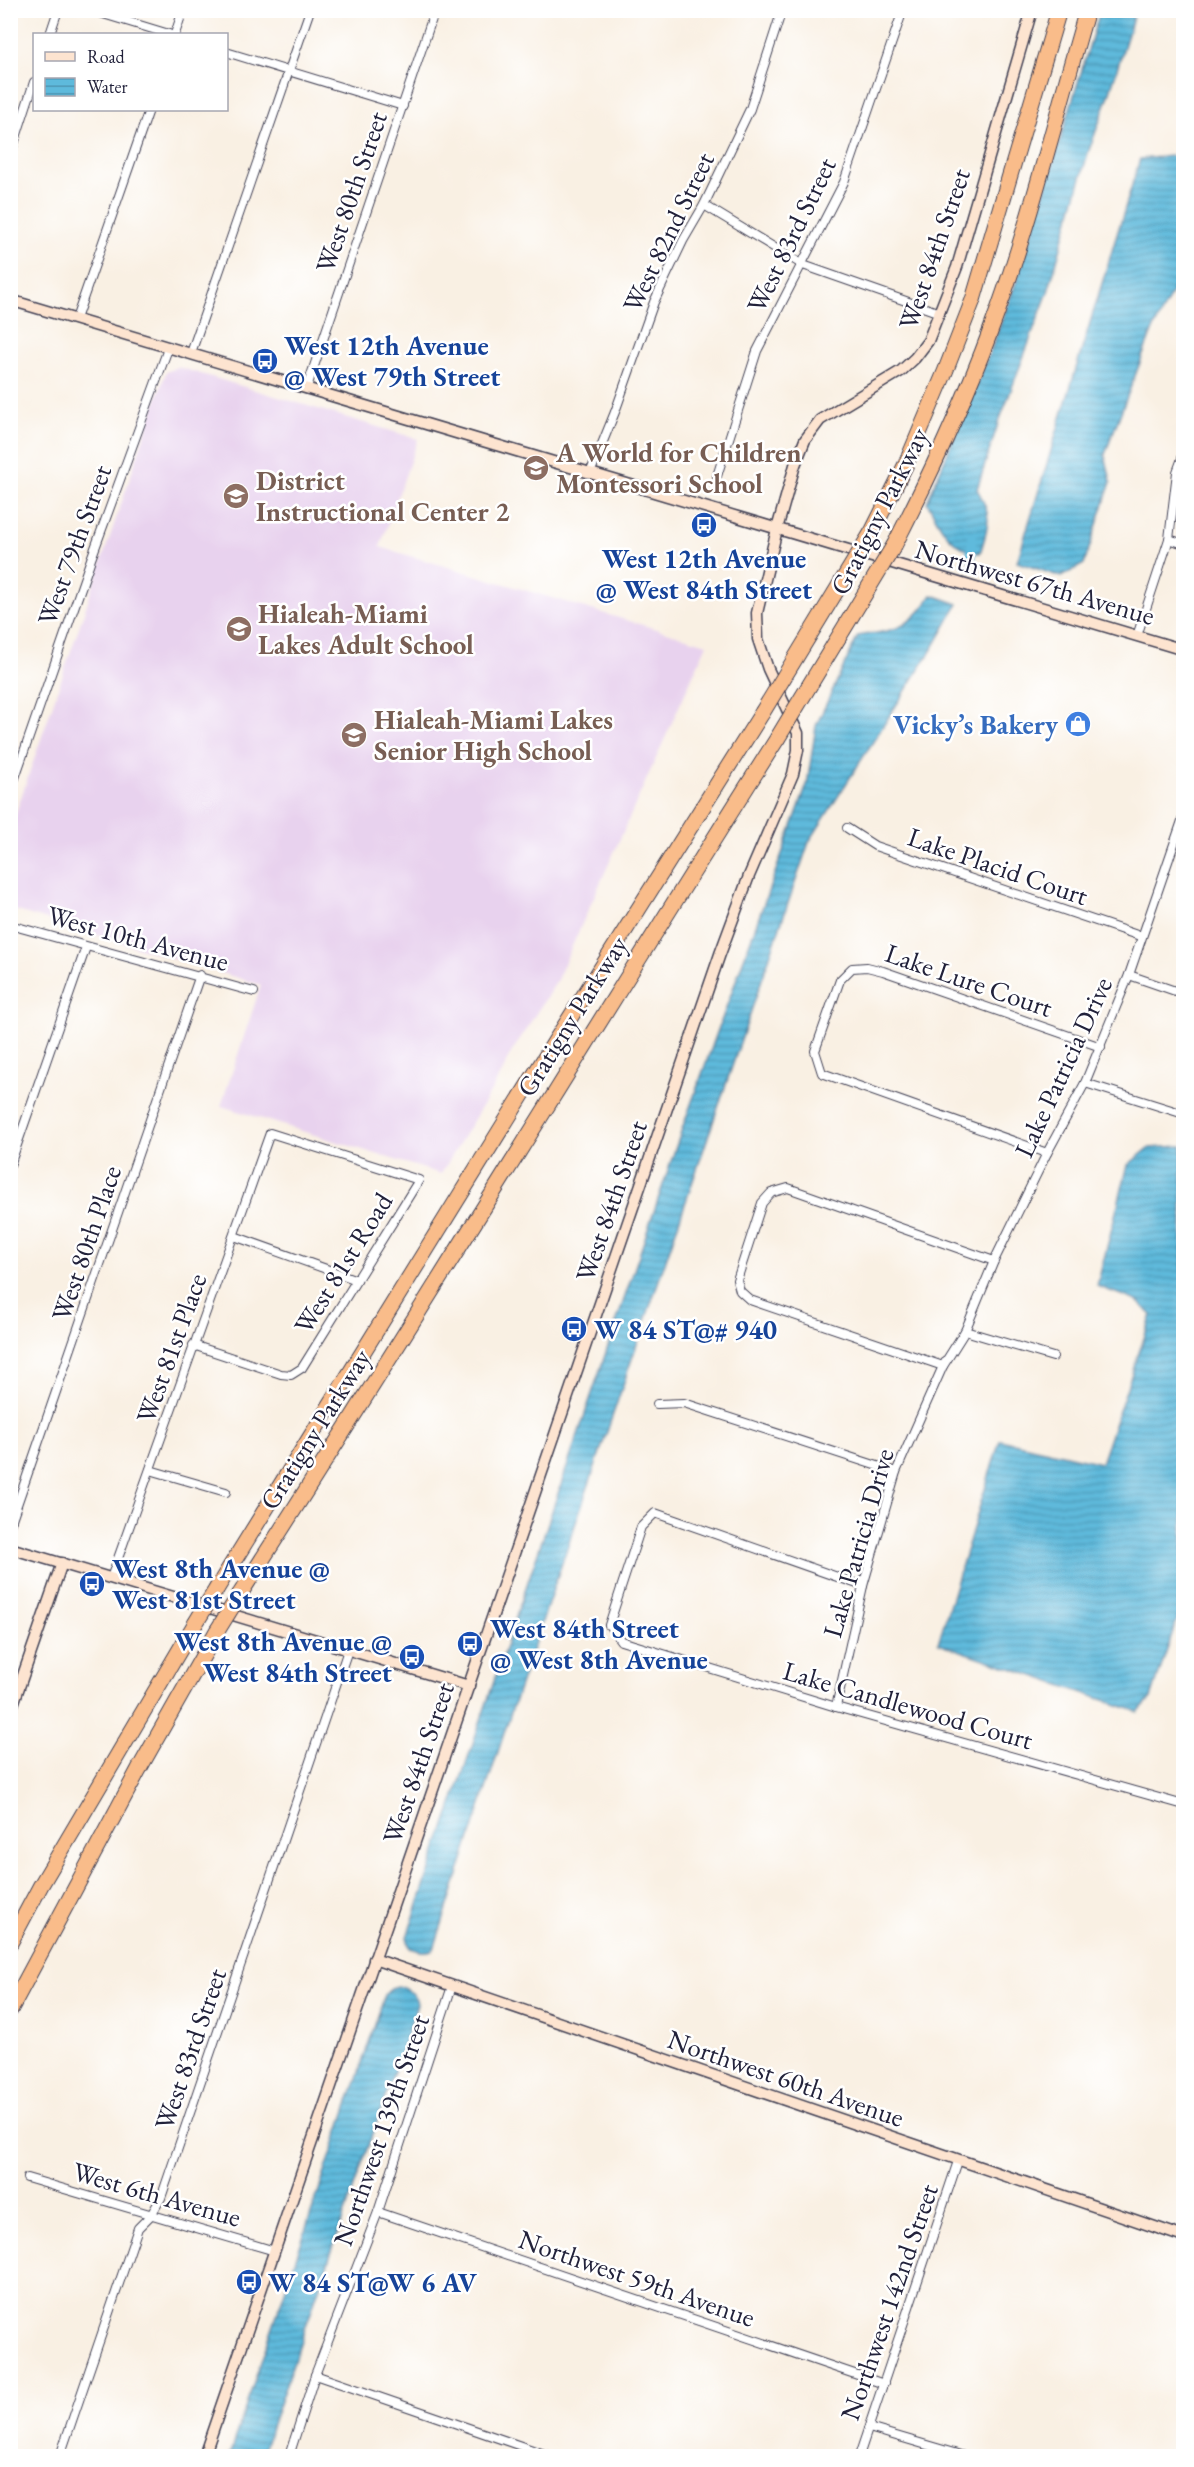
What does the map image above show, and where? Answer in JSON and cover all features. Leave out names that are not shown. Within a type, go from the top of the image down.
[{"type":"highway","name":"Gratigny Parkway","points":[[10,1943],[41,1885],[195,1624],[556,1040],[762,713],[872,532],[906,464],[973,300],[1059,10]]},
{"type":"highway","name":"Gratigny Parkway","points":[[10,2010],[139,1769],[217,1631],[346,1429],[571,1064],[777,739],[896,544],[935,464],[990,331],[1018,248],[1087,10]]},
{"type":"highway","points":[[10,2018],[18,1994]]},
{"type":"street","points":[[50,33],[58,10]]},
{"type":"street","points":[[90,10],[166,33]]},
{"type":"street","points":[[175,33],[183,10]]},
{"type":"street","points":[[191,353],[310,10]]},
{"type":"street","name":"West 80th Street","points":[[307,387],[435,10]]},
{"type":"street","name":"West 82nd Street","points":[[591,471],[615,412],[654,302],[750,108],[782,10]]},
{"type":"street","name":"West 83rd Street","points":[[717,476],[757,351],[844,182],[903,10]]},
{"type":"street","name":"West 84th Street","points":[[204,2457],[723,944],[749,876],[793,774],[798,750],[798,733],[768,669],[758,639],[757,613],[777,529],[805,440],[820,420],[901,371],[928,340],[957,267],[1032,10]]},
{"type":"street","points":[[228,53],[403,106]]},
{"type":"street","points":[[10,156],[33,85]]},
{"type":"street","points":[[76,319],[149,111]]},
{"type":"street","points":[[704,205],[803,265],[940,313]]},
{"type":"street","name":"Northwest 67th Avenue","points":[[10,300],[591,471],[1184,650]]},
{"type":"street","name":"West 79th Street","points":[[10,792],[91,559],[169,346]]},
{"type":"street","points":[[1137,636],[1169,539],[1177,472],[1184,453]]},
{"type":"street","points":[[1169,539],[1184,544]]},
{"type":"street","name":"Lake Patricia Drive","points":[[836,1707],[863,1586],[896,1472],[943,1366],[964,1331],[994,1261],[1101,1047],[1129,975],[1140,936],[1184,815]]},
{"type":"street","name":"Lake Placid Court","points":[[847,828],[875,846],[1140,936]]},
{"type":"street","name":"West 10th Avenue","points":[[10,925],[86,947],[200,975],[254,992]]},
{"type":"street","points":[[10,1165],[86,947]]},
{"type":"street","name":"Lake Lure Court","points":[[1047,1153],[822,1073],[815,1051],[840,980],[852,968],[883,971],[1101,1047]]},
{"type":"street","name":"West 80th Place","points":[[10,1525],[200,975]]},
{"type":"street","points":[[1129,975],[1184,994]]},
{"type":"street","points":[[1085,1083],[1184,1114]]},
{"type":"street","name":"West 81st Place","points":[[111,1578],[270,1133],[419,1180]]},
{"type":"street","name":"West 81st Road","points":[[193,1345],[281,1374],[291,1375],[302,1368],[419,1180]]},
{"type":"street","points":[[943,1366],[750,1300],[740,1291],[737,1280],[762,1203],[771,1193],[788,1188],[994,1261]]},
{"type":"street","points":[[234,1236],[357,1280]]},
{"type":"street","points":[[964,1331],[1053,1357]]},
{"type":"street","points":[[657,1404],[684,1402],[896,1472]]},
{"type":"street","points":[[150,1470],[226,1492]]},
{"type":"street","name":"Lake Candlewood Court","points":[[863,1586],[655,1513],[641,1527],[609,1625],[621,1641],[836,1707],[1184,1805]]},
{"type":"street","points":[[10,1548],[469,1686]]},
{"type":"street","points":[[10,1713],[62,1563]]},
{"type":"street","name":"West 83rd Street","points":[[60,2457],[138,2228],[151,2215],[161,2198],[348,1650]]},
{"type":"street","name":"Northwest 60th Avenue","points":[[374,1959],[1184,2237]]},
{"type":"street","name":"Northwest 139th Street","points":[[289,2457],[315,2374],[378,2212],[452,1986]]},
{"type":"street","name":"Northwest 142nd Street","points":[[859,2457],[958,2161]]},
{"type":"street","name":"West 6th Avenue","points":[[27,2178],[275,2251]]},
{"type":"street","name":"Northwest 59th Avenue","points":[[378,2212],[884,2384]]},
{"type":"street","points":[[315,2374],[550,2457]]},
{"type":"street","points":[[868,2428],[964,2457]]},
{"type":"shaded area","name":"Hialeah-Miami Lakes Senior High School","points":[[178,367],[418,439],[380,547],[707,644],[556,982],[508,1058],[503,1071],[441,1174],[221,1106],[261,985],[11,909],[11,827],[166,372]]},
{"type":"water","points":[[1100,11],[1135,11],[1088,153],[1048,292],[997,427],[977,489],[988,521],[980,553],[953,541],[942,528],[927,502],[992,347],[1018,277]]},
{"type":"water","points":[[1183,155],[1183,271],[1151,334],[1105,454],[1111,482],[1084,564],[1061,577],[1017,562],[1140,159]]},
{"type":"water","points":[[932,595],[958,604],[934,646],[809,842],[511,1712],[434,1949],[422,1951],[410,1948],[407,1937],[682,1129],[807,785],[816,726],[858,636],[901,626],[916,615]]},
{"type":"water","points":[[1182,1146],[1183,1602],[1151,1698],[1138,1712],[938,1643],[1000,1440],[1101,1463],[1152,1315],[1137,1301],[1097,1286],[1128,1165],[1149,1148]]},
{"type":"water","points":[[398,1986],[413,1995],[417,2005],[261,2456],[229,2456],[385,1995],[391,1988]]},
{"type":"waterway","points":[[971,557],[972,537]]},
{"type":"place","name":"West 12th Avenue @ West 79th Street","points":[[265,361]]},
{"type":"place","name":"A World for Children Montessori School","points":[[536,468]]},
{"type":"place","name":"District Instructional Center 2","points":[[236,496]]},
{"type":"place","name":"West 12th Avenue @ West 84th Street","points":[[704,525]]},
{"type":"place","name":"Hialeah-Miami Lakes Adult School","points":[[239,629]]},
{"type":"place","name":"Vicky’s Bakery","points":[[1078,724]]},
{"type":"place","name":"Hialeah-Miami Lakes Senior High School","points":[[354,735]]},
{"type":"place","name":"W 84 ST@# 940","points":[[574,1329]]},
{"type":"place","name":"West 8th Avenue @ West 81st Street","points":[[92,1584]]},
{"type":"place","name":"West 84th Street @ West 8th Avenue","points":[[470,1644]]},
{"type":"place","name":"West 8th Avenue @ West 84th Street","points":[[412,1657]]},
{"type":"place","name":"W 84 ST@W 6 AV","points":[[249,2282]]}]
